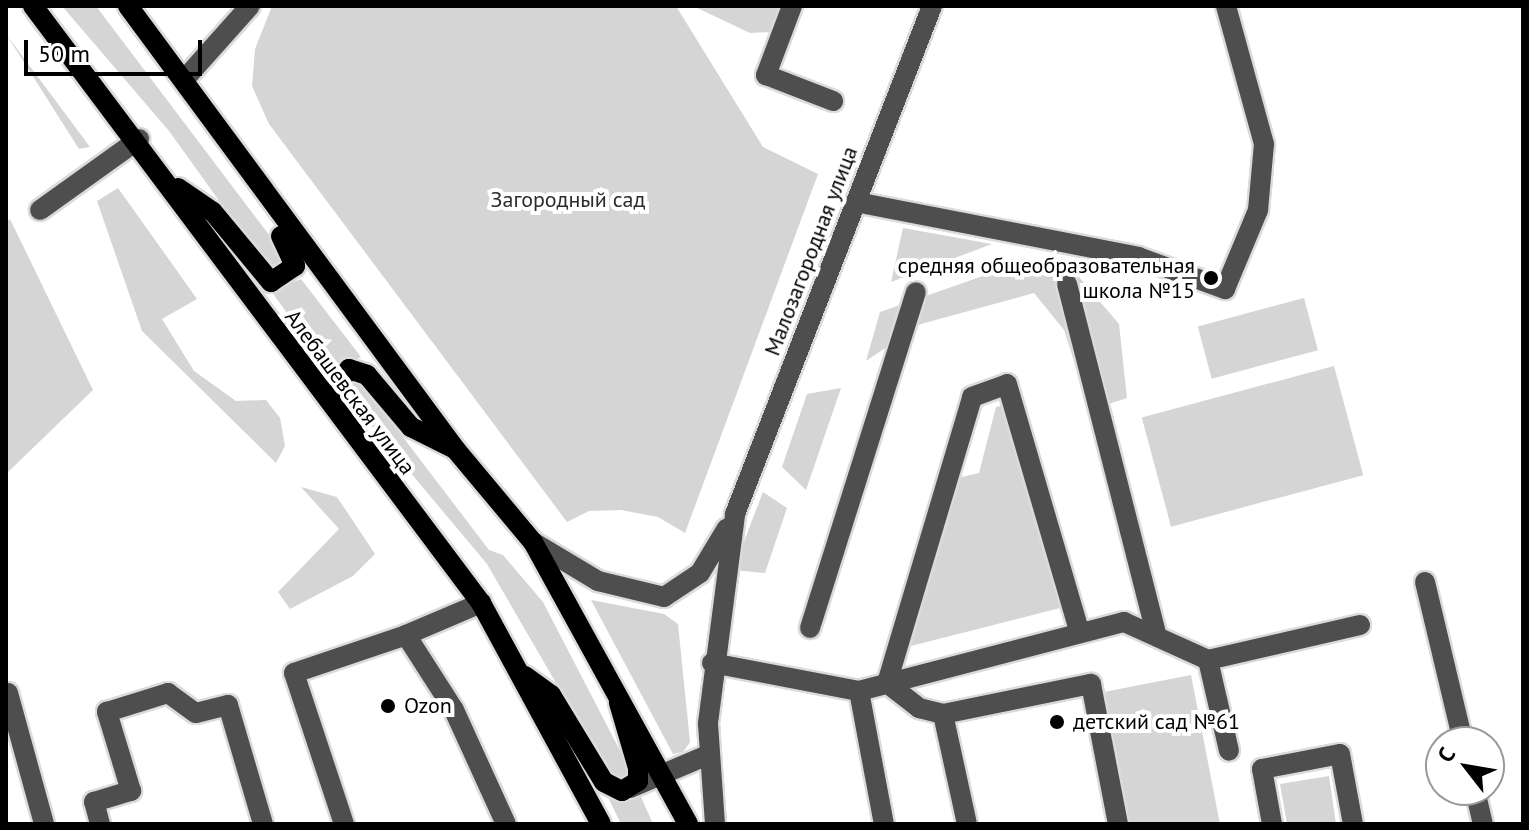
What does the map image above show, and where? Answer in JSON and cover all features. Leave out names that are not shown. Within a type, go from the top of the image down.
[{"type":"main road","name":"Алебашевская улица","points":[[33,6],[139,139],[164,179],[353,439],[481,603],[601,824]]},
{"type":"main road","points":[[128,6],[456,450],[533,542],[618,690],[688,824]]},
{"type":"main road","points":[[164,179],[213,212],[263,276],[282,281],[294,255],[260,188]]},
{"type":"main road","points":[[353,439],[353,418],[337,385],[349,369],[367,375],[411,427],[456,450]]},
{"type":"main road","points":[[522,674],[551,695],[604,782],[630,788],[638,768],[622,728],[618,690]]},
{"type":"street","points":[[184,80],[250,6]]},
{"type":"street","points":[[792,6],[766,75],[833,101]]},
{"type":"street","name":"Малозагородная улица","points":[[533,542],[598,581],[664,597],[700,573],[735,514],[932,6]]},
{"type":"street","points":[[856,202],[1138,257],[1225,289],[1258,210],[1264,144],[1226,6]]},
{"type":"street","points":[[40,210],[139,139]]},
{"type":"street","points":[[1067,284],[1156,634]]},
{"type":"street","points":[[810,628],[916,292]]},
{"type":"street","points":[[887,683],[972,397],[1007,384],[1080,633]]},
{"type":"street","name":"Малозагородная улица","points":[[715,824],[710,754],[712,663],[735,514]]},
{"type":"street","points":[[1425,582],[1459,726]]},
{"type":"street","points":[[344,824],[294,673],[406,635],[481,603]]},
{"type":"street","points":[[712,663],[859,691],[1124,622],[1208,660],[1360,625]]},
{"type":"street","points":[[406,635],[454,710],[506,824]]},
{"type":"street","points":[[1208,660],[1229,751]]},
{"type":"street","points":[[887,683],[919,708],[943,714],[1091,684],[1118,824]]},
{"type":"street","points":[[859,691],[884,824]]},
{"type":"street","points":[[8,693],[44,824]]},
{"type":"street","points":[[100,824],[94,802],[131,791],[107,712],[168,693],[196,713],[228,705],[263,824]]},
{"type":"street","points":[[943,714],[967,824]]},
{"type":"street","points":[[630,788],[710,754]]},
{"type":"street","points":[[1272,824],[1262,769],[1340,754],[1353,824]]},
{"type":"green space","points":[[62,6],[96,6],[285,256],[285,268],[269,270],[169,131]]},
{"type":"green space","name":"Загородный сад","points":[[272,6],[676,6],[763,147],[818,174],[685,533],[658,517],[621,510],[589,511],[567,522],[269,124],[252,86],[255,49]]},
{"type":"green space","points":[[693,6],[782,6],[772,32],[750,33]]},
{"type":"green space","points":[[6,34],[90,147],[79,149]]},
{"type":"green space","points":[[118,188],[197,299],[162,319],[194,371],[236,401],[266,400],[280,418],[285,446],[276,463],[142,331],[97,201]]},
{"type":"green space","points":[[10,219],[93,390],[6,474],[6,222]]},
{"type":"green space","points":[[903,228],[992,244],[891,282]]},
{"type":"green space","points":[[1068,264],[1119,324],[1127,398],[1090,410],[1064,330],[1034,293],[921,324],[866,361],[880,312],[1000,270]]},
{"type":"green space","points":[[301,279],[361,357],[330,372],[271,291]]},
{"type":"green space","points":[[1304,298],[1318,350],[1212,379],[1198,326]]},
{"type":"green space","points":[[1334,366],[1363,475],[1171,527],[1142,418]]},
{"type":"green space","points":[[347,380],[361,382],[489,550],[503,555],[543,602],[629,768],[623,778],[610,776],[487,564],[348,398]]},
{"type":"green space","points":[[841,388],[806,490],[782,467],[807,394]]},
{"type":"green space","points":[[1005,405],[1060,608],[911,646],[957,478],[979,473],[996,407]]},
{"type":"green space","points":[[301,487],[337,497],[375,554],[353,576],[290,609],[278,592],[339,529]]},
{"type":"green space","points":[[763,492],[787,508],[765,573],[733,570]]},
{"type":"green space","points":[[591,600],[664,614],[678,624],[690,742],[683,752],[673,754]]},
{"type":"green space","points":[[1191,675],[1220,824],[1128,824],[1103,692]]},
{"type":"green space","points":[[1329,776],[1336,824],[1287,824],[1280,784]]},
{"type":"green space","points":[[607,795],[641,797],[653,824],[621,824]]},
{"type":"place","name":"средняя общеобразовательная школа №15","points":[[1211,278]]},
{"type":"place","name":"Ozon","points":[[388,706]]},
{"type":"place","name":"детский сад №61","points":[[1057,722]]}]
